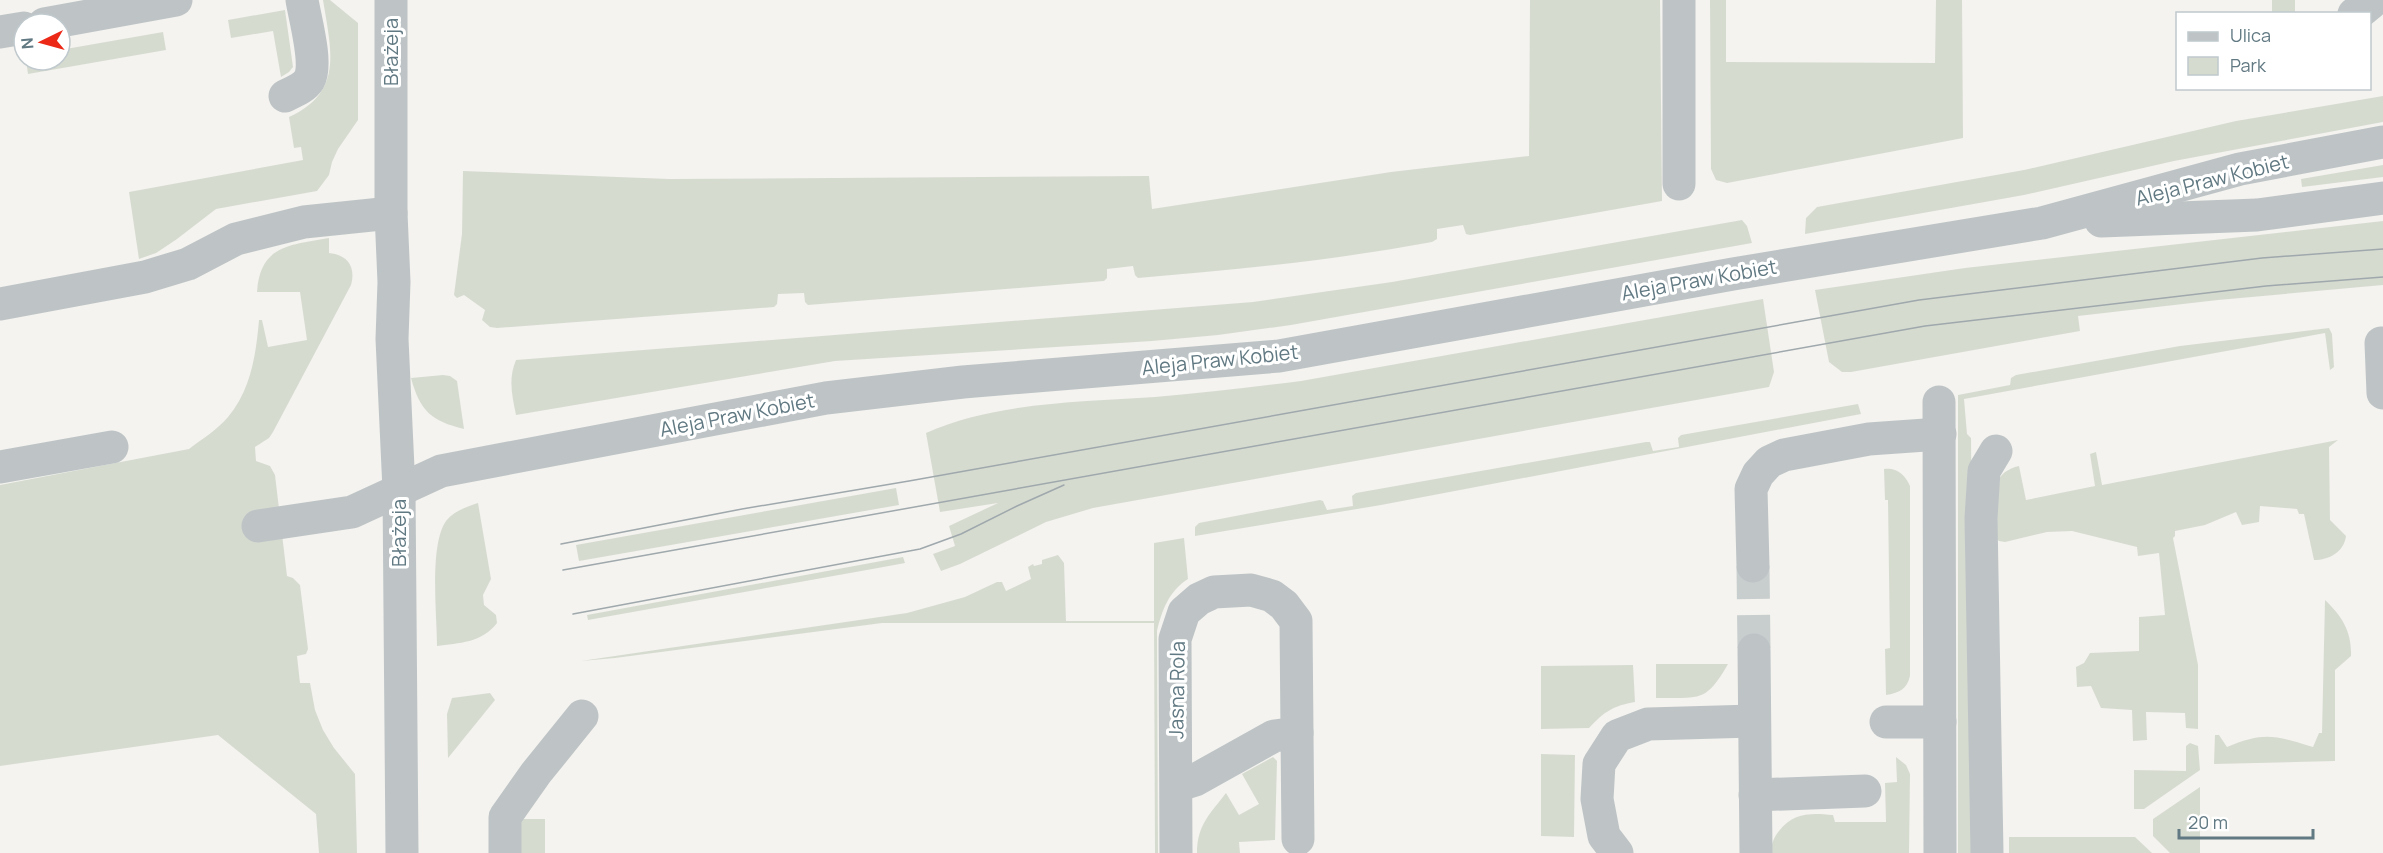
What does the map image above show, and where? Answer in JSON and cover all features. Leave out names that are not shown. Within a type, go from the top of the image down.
[{"type":"street","points":[[72,19],[176,0]]},
{"type":"street","points":[[285,96],[300,89],[309,80],[311,70],[312,56],[302,0]]},
{"type":"street","name":"Błażeja","points":[[391,0],[391,213],[394,282],[392,370],[399,490],[402,853]]},
{"type":"street","points":[[1679,0],[1679,184]]},
{"type":"street","name":"Aleja Praw Kobiet","points":[[258,526],[352,512],[441,471],[826,398],[963,382],[1279,356],[1733,274],[2042,224],[2240,169],[2383,142]]},
{"type":"street","name":"Aleja Praw Kobiet","points":[[2042,224],[2257,215],[2383,198]]},
{"type":"street","points":[[0,304],[145,277],[188,264],[236,239],[304,222],[391,213]]},
{"type":"street","points":[[2381,343],[2383,393]]},
{"type":"street","points":[[1753,566],[1751,489],[1758,474],[1769,462],[1784,456],[1869,439],[1940,418],[1940,853]]},
{"type":"street","points":[[0,467],[112,447]]},
{"type":"street","points":[[1987,853],[1981,518],[1984,471],[1996,451]]},
{"type":"street","name":"Jasna Rola","points":[[1176,853],[1175,639],[1184,612],[1199,599],[1214,592],[1251,590],[1272,596],[1284,604],[1296,621],[1298,839]]},
{"type":"street","points":[[1754,650],[1756,853]]},
{"type":"street","points":[[505,853],[505,817],[536,773],[582,716]]},
{"type":"street","points":[[1617,853],[1604,836],[1597,799],[1599,764],[1617,736],[1648,724],[1754,721]]},
{"type":"street","points":[[1886,722],[1940,722]]},
{"type":"street","points":[[1176,786],[1195,780],[1274,736],[1297,733]]},
{"type":"street","points":[[1755,795],[1865,791]]},
{"type":"green space","points":[[323,0],[330,0],[358,23],[358,120],[338,149],[329,175],[317,191],[216,209],[156,253],[139,259],[129,192],[303,160],[301,147],[294,148],[289,117],[307,107],[319,95],[326,82],[330,68],[330,52]]},
{"type":"green space","points":[[1530,0],[1660,0],[1662,201],[1470,235],[1466,234],[1463,225],[1437,229],[1437,239],[1432,242],[1286,264],[1138,278],[1133,266],[1107,269],[1107,278],[1104,281],[808,305],[805,302],[804,293],[778,294],[777,304],[774,307],[497,328],[490,327],[482,320],[485,310],[464,295],[457,298],[454,295],[462,234],[463,171],[669,179],[1149,176],[1152,209],[1391,172],[1529,156]]},
{"type":"green space","points":[[1710,0],[1726,0],[1726,62],[1935,63],[1936,0],[1962,0],[1963,138],[1727,183],[1716,180],[1711,169]]},
{"type":"green space","points":[[2272,0],[2295,0],[2295,12],[2272,12]]},
{"type":"green space","points":[[285,10],[293,67],[281,77],[273,31],[231,38],[228,20]]},
{"type":"green space","points":[[163,32],[166,50],[72,66],[72,48]]},
{"type":"green space","points":[[2383,96],[2383,122],[2174,161],[2024,195],[1805,234],[1806,218],[1817,207],[2024,170],[2236,121]]},
{"type":"green space","points":[[2383,165],[2383,177],[2302,187],[2301,179]]},
{"type":"green space","points":[[1742,220],[1747,226],[1752,243],[1291,325],[1152,341],[835,361],[516,415],[512,394],[511,380],[516,360],[1253,302],[1392,282]]},
{"type":"green space","points":[[2383,221],[2383,285],[2078,316],[2080,331],[1851,372],[1842,372],[1829,362],[1815,290],[1965,268]]},
{"type":"green space","points":[[329,238],[329,253],[346,259],[351,267],[351,285],[273,432],[269,438],[255,447],[256,461],[270,466],[275,475],[287,576],[300,585],[308,649],[306,654],[297,656],[300,683],[310,683],[315,710],[323,730],[355,774],[357,853],[319,853],[316,814],[218,735],[0,766],[0,485],[189,449],[209,434],[228,417],[242,395],[254,359],[259,320],[262,320],[268,347],[307,340],[300,292],[257,292],[259,276],[264,265],[280,250]]},
{"type":"green space","points":[[1763,299],[1774,372],[1769,387],[1093,508],[1046,522],[941,571],[933,554],[955,546],[949,526],[998,503],[940,512],[926,433],[952,423],[980,415],[1038,405],[1228,390],[1301,381]]},
{"type":"green space","points":[[2329,328],[2332,334],[2334,367],[2330,370],[2325,333],[1964,399],[1967,434],[1971,438],[1975,853],[1958,853],[1958,395],[2010,385],[2011,378],[2016,375],[2180,346]]},
{"type":"green space","points":[[450,376],[457,381],[464,429],[443,422],[428,413],[418,399],[411,378]]},
{"type":"green space","points":[[1858,404],[1861,414],[1381,505],[1195,536],[1195,527],[1199,523],[1320,500],[1323,501],[1327,510],[1353,506],[1352,496],[1356,493],[1646,442],[1650,442],[1653,451],[1679,447],[1678,438],[1681,435]]},
{"type":"green space","points":[[2338,440],[2329,447],[2330,520],[2346,536],[2339,551],[2330,557],[2314,560],[2304,514],[2299,514],[2297,509],[2260,506],[2259,522],[2242,525],[2236,512],[2205,525],[2175,531],[2173,538],[2198,665],[2198,729],[2186,728],[2185,713],[2146,712],[2147,740],[2133,741],[2132,710],[2101,708],[2091,686],[2077,687],[2076,667],[2084,663],[2090,653],[2139,651],[2139,617],[2165,615],[2159,553],[2138,556],[2137,547],[2072,531],[2047,532],[2005,542],[1999,541],[1993,536],[1992,504],[1996,484],[2001,476],[2008,470],[2019,466],[2026,500],[2095,486],[2090,454],[2096,452],[2102,485]]},
{"type":"green space","points":[[1884,469],[1900,472],[1910,486],[1910,676],[1902,690],[1886,695],[1885,649],[1890,648],[1888,500],[1885,500]]},
{"type":"green space","points":[[896,488],[899,505],[579,561],[576,545]]},
{"type":"green space","points":[[478,503],[491,579],[483,595],[484,605],[496,615],[497,623],[491,630],[477,638],[462,643],[437,646],[436,563],[441,532],[446,521],[453,515]]},
{"type":"green space","points":[[1184,538],[1188,579],[1171,595],[1157,631],[1158,853],[1155,853],[1154,623],[882,623],[581,661],[907,613],[965,597],[997,582],[1002,582],[1006,591],[1031,579],[1028,567],[1033,564],[1034,566],[1042,564],[1042,560],[1058,555],[1064,563],[1066,621],[1154,621],[1154,543]]},
{"type":"green space","points":[[903,557],[905,563],[588,620],[587,615]]},
{"type":"green space","points":[[2325,600],[2345,625],[2351,647],[2351,656],[2335,670],[2335,761],[2214,764],[2215,735],[2219,735],[2227,747],[2251,739],[2270,737],[2313,747],[2319,733],[2322,733]]},
{"type":"green space","points":[[1656,664],[1728,664],[1713,686],[1700,696],[1656,698]]},
{"type":"green space","points":[[1633,665],[1635,702],[1610,710],[1589,728],[1541,729],[1541,666]]},
{"type":"green space","points":[[490,693],[495,700],[448,758],[447,714],[452,698]]},
{"type":"green space","points":[[2190,743],[2198,746],[2200,770],[2144,809],[2134,809],[2134,770],[2186,771],[2186,746]]},
{"type":"green space","points":[[1541,754],[1575,755],[1574,837],[1541,836]]},
{"type":"green space","points":[[1273,757],[1277,761],[1275,840],[1239,842],[1240,853],[1197,853],[1202,827],[1226,793],[1239,815],[1259,804],[1242,774]]},
{"type":"green space","points":[[1896,757],[1906,765],[1910,774],[1909,853],[1771,853],[1773,841],[1779,831],[1791,820],[1803,815],[1833,815],[1835,822],[1886,822],[1885,783],[1897,782]]},
{"type":"green space","points":[[2200,787],[2200,853],[2170,853],[2153,836],[2153,819]]},
{"type":"green space","points":[[521,819],[545,819],[545,853],[518,853]]},
{"type":"green space","points":[[2009,837],[2135,837],[2152,853],[2009,853]]},
{"type":"tunnel","points":[[1753,566],[1754,650]]},
{"type":"tram line","points":[[561,544],[742,509],[1919,300],[2262,258],[2383,249]]},
{"type":"tram line","points":[[563,570],[1925,326],[2266,286],[2383,277]]},
{"type":"tram line","points":[[573,614],[920,549],[961,534],[1064,485]]}]
